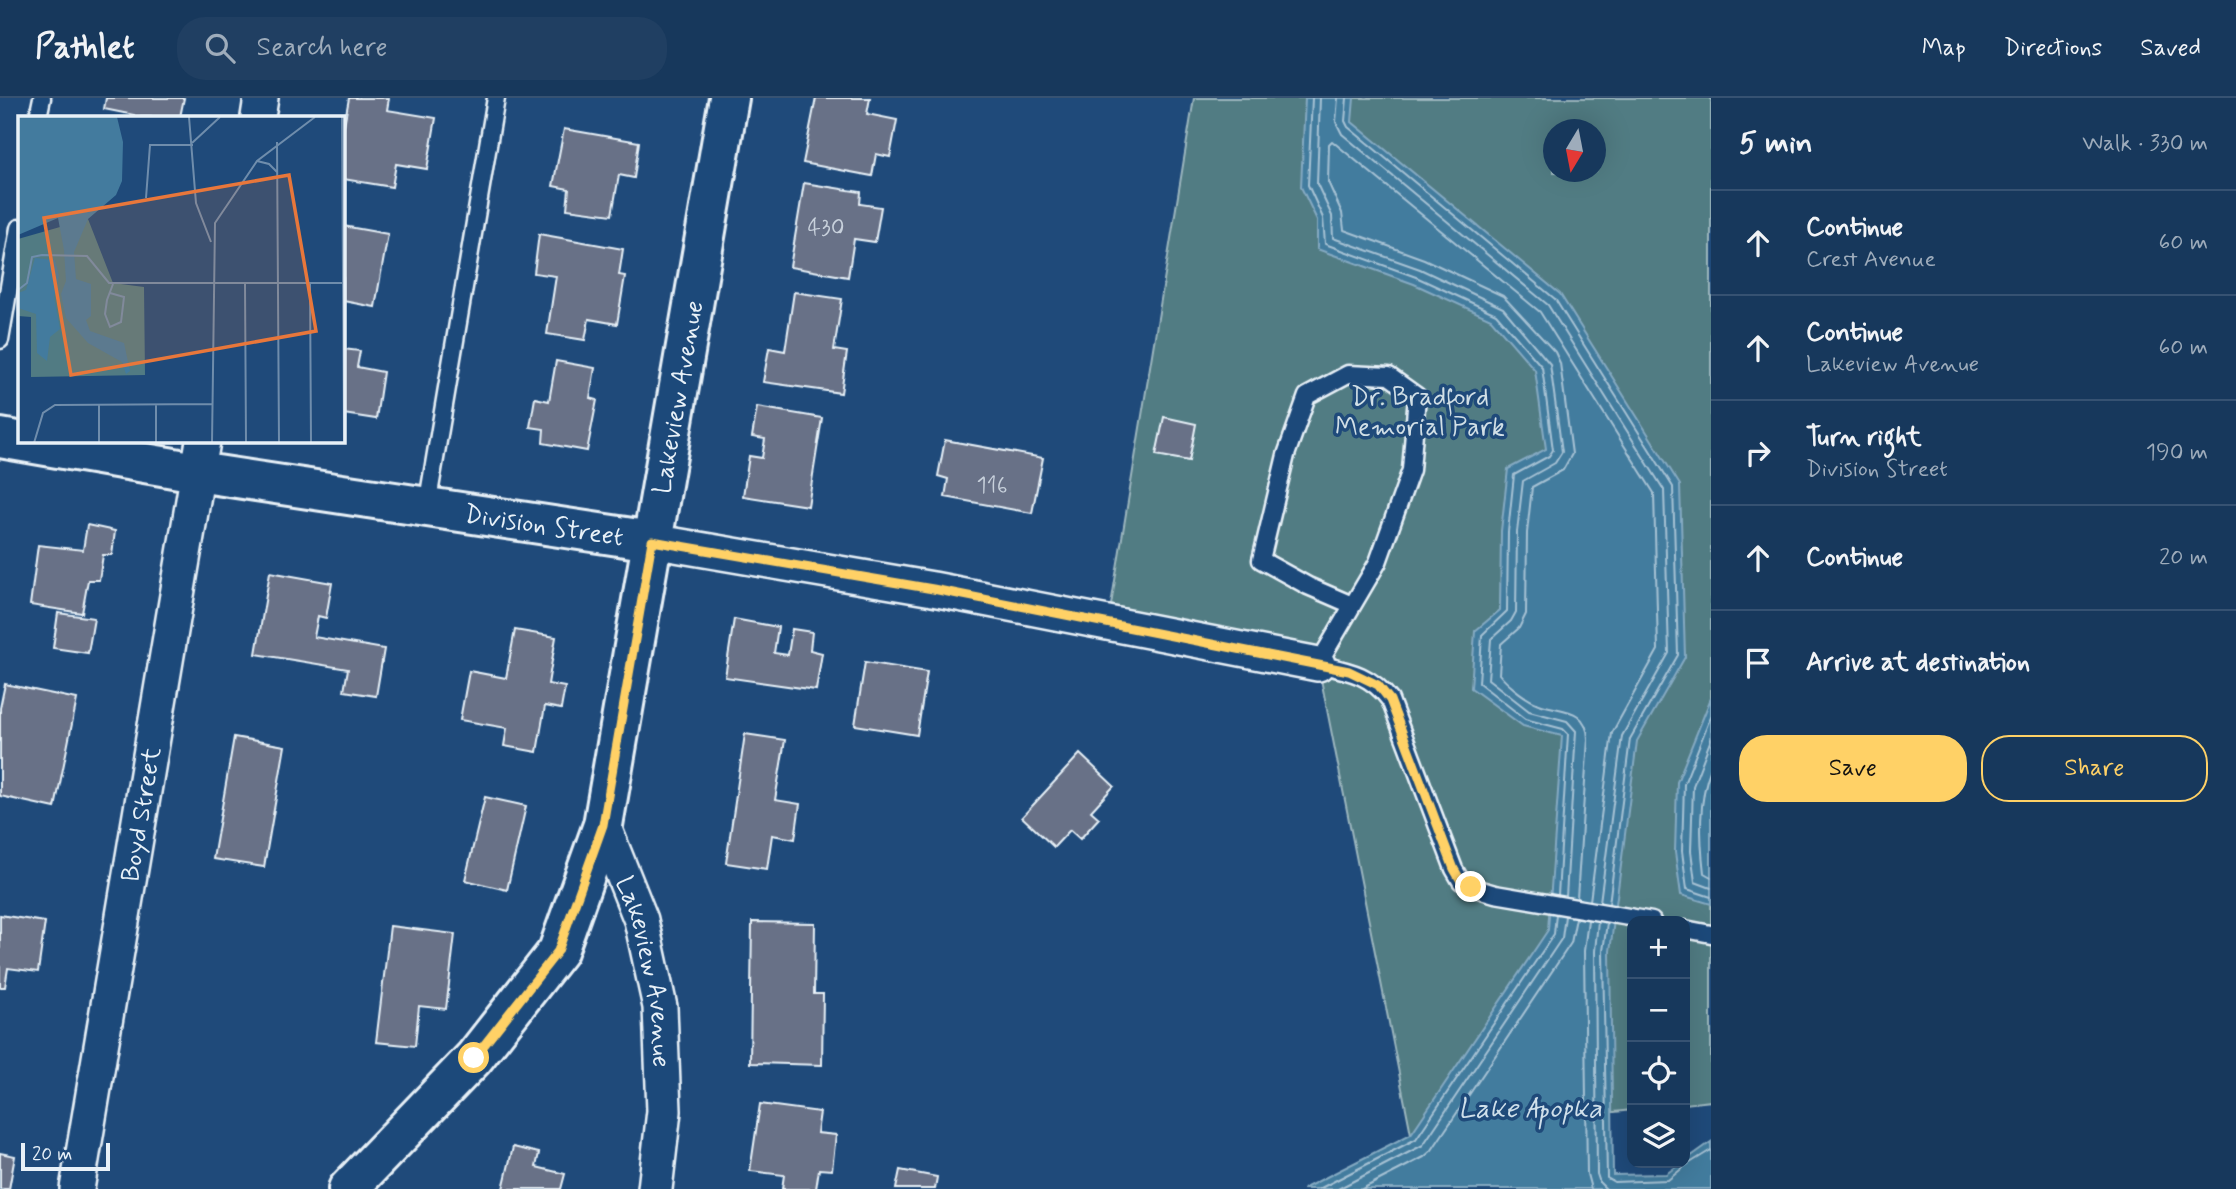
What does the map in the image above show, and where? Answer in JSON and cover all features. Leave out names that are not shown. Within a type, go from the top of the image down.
[{"type":"street","points":[[258,116],[261,98]]},
{"type":"street","name":"Lakeview Avenue","points":[[655,1189],[664,1111],[660,1007],[641,920],[603,825],[729,98]]},
{"type":"street","name":"Division Street","points":[[0,438],[18,440]]},
{"type":"street","name":"Division Street","points":[[56,443],[200,456],[427,506],[933,589],[1318,664]]},
{"type":"street","name":"Boyd Street","points":[[78,1189],[200,456]]},
{"type":"street","points":[[348,1189],[474,1058],[558,951],[603,825]]},
{"type":"lane","points":[[38,116],[41,98]]},
{"type":"lane","points":[[427,506],[496,98]]},
{"type":"lane","points":[[0,340],[18,234]]},
{"type":"lane","points":[[1318,664],[1378,562],[1411,470],[1417,396],[1389,376],[1348,374],[1307,396],[1286,455],[1261,560],[1308,586],[1352,605]]},
{"type":"lane","name":"Division Street","points":[[1318,664],[1349,671],[1378,685],[1390,700],[1454,869],[1461,881],[1495,894],[1631,916]]},
{"type":"lane","points":[[1690,930],[1711,934]]},
{"type":"green space","name":"Dr. Bradford Memorial Park","points":[[1194,98],[1711,98],[1711,1101],[1690,1103],[1690,916],[1627,916],[1627,1111],[1411,1134],[1318,664],[1111,605]]},
{"type":"water","name":"Lake Apopka","points":[[1305,98],[1354,98],[1352,122],[1560,294],[1680,485],[1685,657],[1637,741],[1610,951],[1613,1175],[1666,1174],[1674,1168],[1690,1168],[1690,1157],[1711,1142],[1711,1189],[1303,1189],[1411,1134],[1548,930],[1562,736],[1523,726],[1471,688],[1475,631],[1500,610],[1501,531],[1508,469],[1546,449],[1535,370],[1491,319],[1414,284],[1317,249],[1317,220],[1301,187]]},
{"type":"water","points":[[1711,698],[1711,904],[1681,895],[1675,852],[1677,782]]},
{"type":"building","points":[[106,98],[184,98],[180,116],[134,116],[104,109]]},
{"type":"building","points":[[349,98],[389,98],[387,110],[436,118],[427,169],[396,164],[392,187],[345,179],[345,120]]},
{"type":"building","points":[[816,98],[870,98],[867,114],[897,120],[890,157],[876,154],[872,176],[803,163]]},
{"type":"building","points":[[564,129],[639,142],[634,178],[619,175],[612,215],[567,209],[569,189],[553,186]]},
{"type":"building","points":[[804,183],[861,192],[860,204],[881,207],[875,242],[854,239],[848,277],[790,267]]},
{"type":"building","points":[[345,226],[388,234],[375,307],[345,301]]},
{"type":"building","points":[[539,234],[623,249],[619,275],[625,276],[617,324],[589,319],[585,340],[547,334],[556,276],[534,273]]},
{"type":"building","points":[[794,292],[842,299],[834,350],[847,352],[841,393],[763,382],[769,348],[785,351]]},
{"type":"building","points":[[345,349],[360,351],[357,367],[383,372],[376,419],[345,414]]},
{"type":"building","points":[[556,361],[595,368],[590,398],[597,400],[587,451],[543,443],[544,429],[530,427],[535,398],[549,401]]},
{"type":"building","points":[[757,407],[822,418],[808,506],[743,496],[749,456],[762,458],[765,439],[752,437]]},
{"type":"building","points":[[1164,417],[1196,424],[1189,461],[1156,455]]},
{"type":"building","points":[[945,440],[1043,458],[1032,513],[945,497],[948,479],[938,476]]},
{"type":"building","points":[[87,525],[115,531],[112,555],[103,555],[99,580],[88,580],[82,613],[30,605],[38,545],[83,550]]},
{"type":"building","points":[[270,572],[332,583],[326,618],[318,616],[314,637],[384,649],[376,696],[344,691],[348,669],[256,654]]},
{"type":"building","points":[[58,613],[94,618],[88,653],[53,648]]},
{"type":"building","points":[[734,619],[778,627],[774,653],[788,655],[792,629],[812,632],[810,650],[822,653],[816,690],[725,677]]},
{"type":"building","points":[[515,630],[556,637],[548,684],[565,687],[561,709],[545,706],[537,752],[504,746],[507,728],[460,720],[469,671],[506,678]]},
{"type":"building","points":[[865,662],[927,672],[917,735],[855,725]]},
{"type":"building","points":[[5,684],[77,699],[55,808],[0,796],[0,708]]},
{"type":"building","points":[[745,734],[785,740],[775,800],[800,804],[795,839],[772,835],[767,869],[726,863]]},
{"type":"building","points":[[234,737],[285,746],[264,867],[213,859]]},
{"type":"building","points":[[1080,754],[1114,786],[1091,811],[1099,818],[1080,839],[1070,830],[1054,847],[1022,817]]},
{"type":"building","points":[[485,797],[526,806],[507,890],[465,880]]},
{"type":"building","points":[[0,915],[45,922],[38,972],[8,968],[5,987],[0,987]]},
{"type":"building","points":[[752,922],[815,923],[814,994],[823,994],[822,1065],[750,1063]]},
{"type":"building","points":[[390,926],[455,934],[446,1009],[419,1006],[415,1046],[376,1042]]},
{"type":"building","points":[[760,1104],[820,1112],[817,1133],[836,1135],[832,1170],[819,1169],[816,1189],[782,1189],[784,1175],[750,1171]]},
{"type":"building","points":[[513,1147],[539,1153],[536,1167],[565,1174],[561,1189],[503,1189]]},
{"type":"building","points":[[0,1153],[15,1156],[9,1189],[0,1189]]},
{"type":"building","points":[[900,1170],[937,1177],[935,1189],[896,1189]]},
{"type":"route","points":[[474,1058],[558,951],[603,825],[652,541],[933,589],[1349,671],[1378,685],[1390,700],[1441,839],[1461,881],[1471,887]]}]
